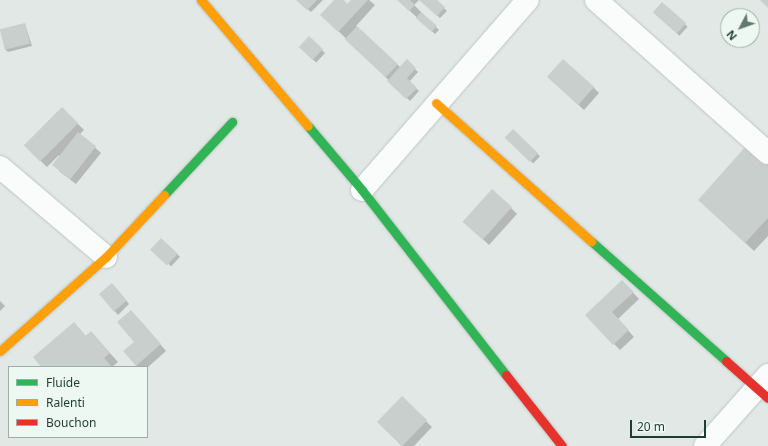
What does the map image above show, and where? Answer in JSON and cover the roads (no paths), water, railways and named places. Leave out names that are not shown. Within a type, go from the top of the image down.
[{"type":"street","points":[[362,190],[436,103],[528,0]]},
{"type":"street","points":[[596,0],[768,153]]},
{"type":"street","points":[[203,1],[362,190],[562,446]]},
{"type":"street","points":[[436,103],[764,387],[705,446]]},
{"type":"street","points":[[0,351],[106,257],[232,122]]},
{"type":"street","points":[[0,166],[106,257]]}]
